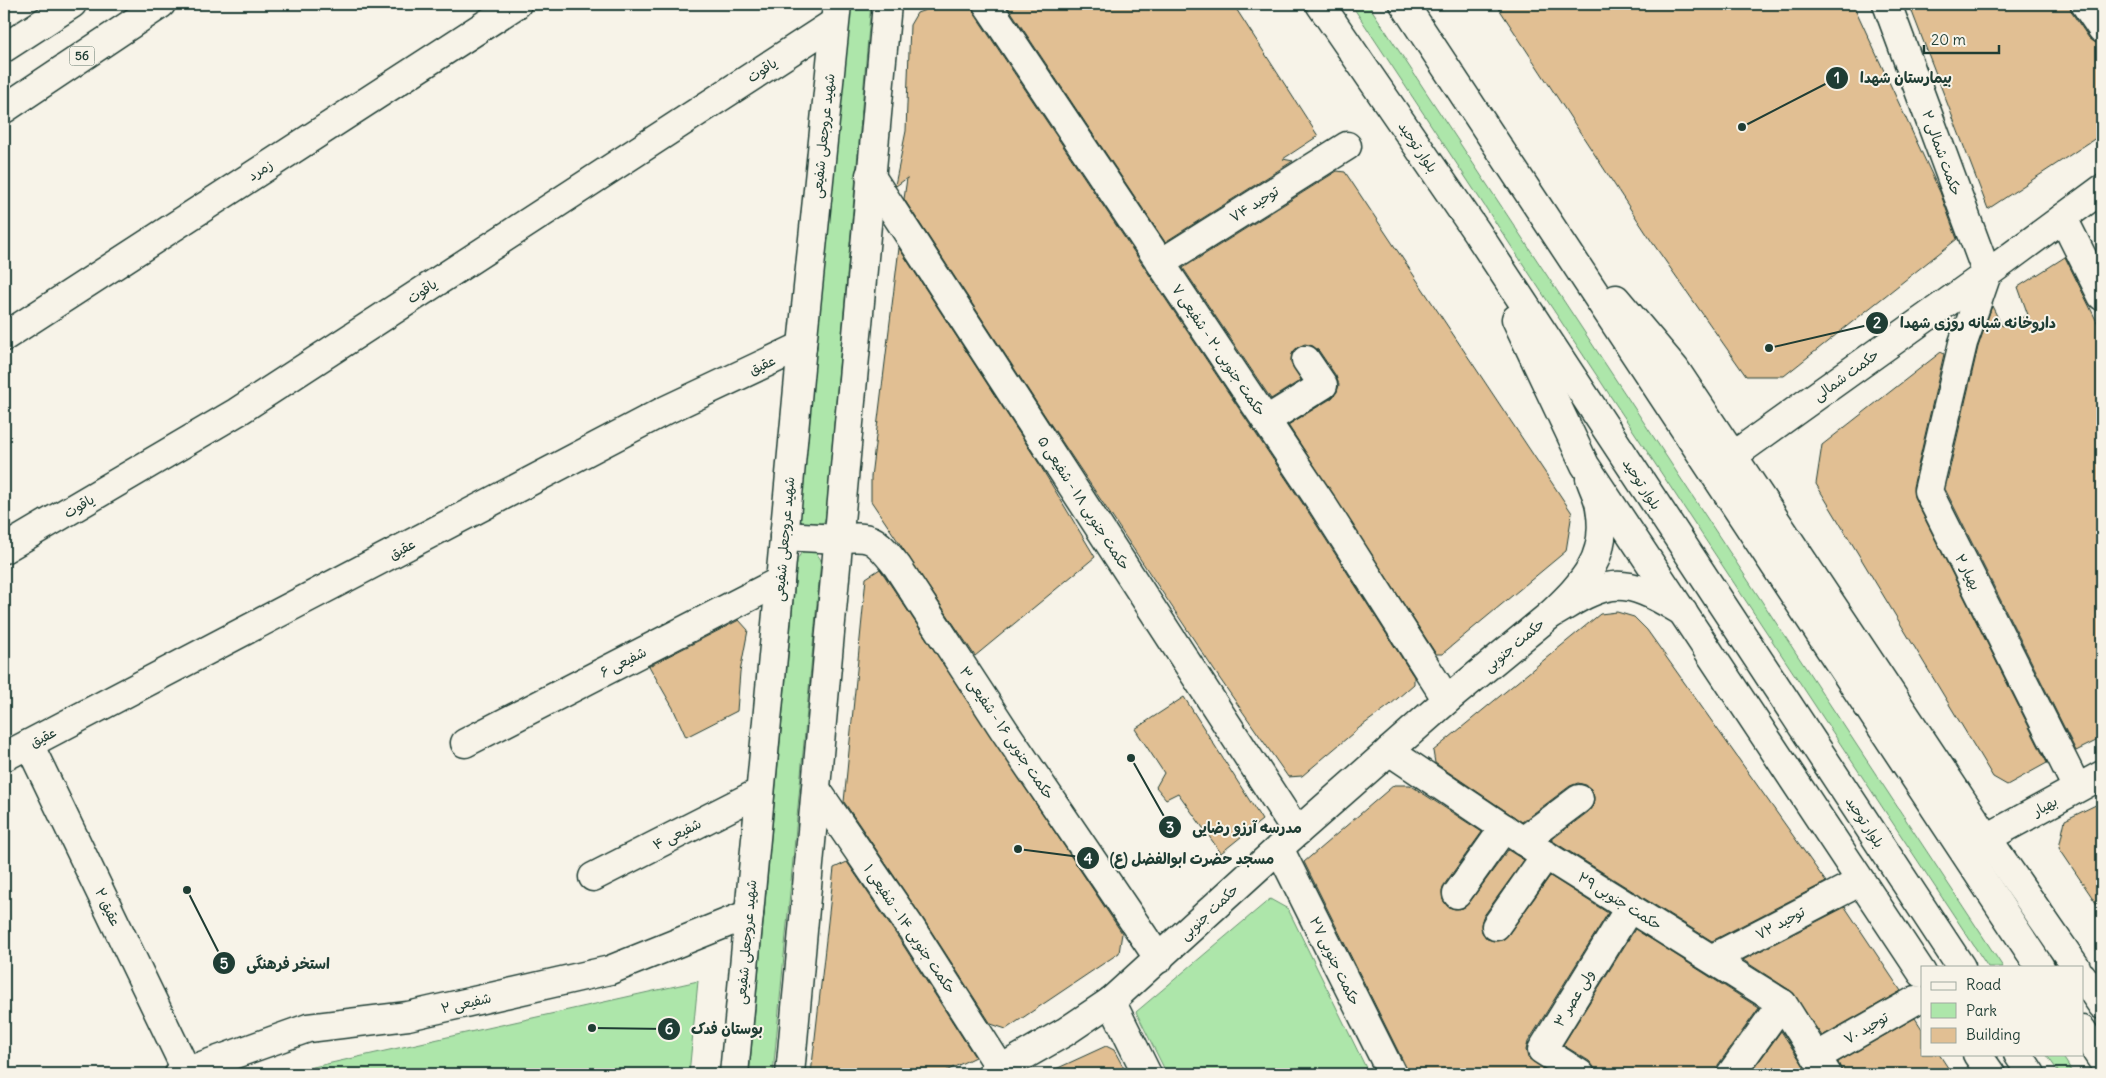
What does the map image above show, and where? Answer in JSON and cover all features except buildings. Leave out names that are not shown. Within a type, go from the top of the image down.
[{"type":"main road","points":[[4,48],[72,4]]},
{"type":"main road","name":"56","points":[[4,109],[160,4]]},
{"type":"main road","name":"زمرد","points":[[4,337],[517,4]]},
{"type":"main road","points":[[790,1074],[887,4]]},
{"type":"main road","name":"حکمت جنوبی ۲۰ - شفیعی ۷","points":[[987,4],[1266,420],[1447,700]]},
{"type":"main road","name":"بلوار توحید","points":[[1320,4],[1476,231],[1960,966]]},
{"type":"main road","points":[[1404,4],[2039,966]]},
{"type":"main road","name":"حکمت شمالی ۲","points":[[1886,4],[1987,274]]},
{"type":"main road","points":[[2085,4],[2102,29]]},
{"type":"main road","name":"شهید عروجعلی شفیعی","points":[[734,1074],[802,346],[836,13]]},
{"type":"main road","name":"یاقوت","points":[[4,549],[237,412],[836,13]]},
{"type":"main road","name":"توحید ۷۴","points":[[1161,263],[1347,146]]},
{"type":"main road","name":"حکمت جنوبی ۱۸ - شفیعی ۵","points":[[870,175],[1288,840]]},
{"type":"main road","name":"حکمت شمالی","points":[[1734,455],[1987,274],[2102,189]]},
{"type":"main road","points":[[1534,202],[1675,369],[1987,838],[2075,966]]},
{"type":"main road","points":[[2063,218],[2102,296]]},
{"type":"main road","points":[[1476,231],[1585,465],[1600,507],[1601,538],[1593,567],[1579,587],[1550,615]]},
{"type":"main road","name":"بهیار ۲","points":[[1987,274],[1963,343],[1928,491],[2077,788]]},
{"type":"main road","name":"عقیق","points":[[4,757],[666,410],[802,346]]},
{"type":"main road","points":[[1266,420],[1323,385],[1306,360]]},
{"type":"main road","points":[[1585,465],[1921,971]]},
{"type":"main road","name":"حکمت جنوبی ۱۶ - شفیعی ۳","points":[[784,536],[838,539],[858,536],[878,542],[897,566],[1004,730],[1158,959]]},
{"type":"main road","name":"شفیعی ۶","points":[[465,743],[780,582]]},
{"type":"main road","points":[[1550,615],[1587,594],[1608,586],[1631,587],[1657,596],[1683,612]]},
{"type":"main road","name":"حکمت جنوبی","points":[[996,1072],[1065,1032],[1111,1001],[1288,840],[1447,700],[1550,615]]},
{"type":"main road","name":"عقیق ۲","points":[[29,744],[184,1073]]},
{"type":"main road","name":"حکمت جنوبی ۲۹","points":[[1389,751],[1524,841],[1782,1003],[1822,1066]]},
{"type":"main road","name":"بهیار","points":[[1987,838],[2102,774]]},
{"type":"main road","name":"حکمت جنوبی ۱۴ - شفیعی ۱","points":[[816,789],[911,928],[996,1072]]},
{"type":"main road","name":"شفیعی ۴","points":[[593,877],[760,792]]},
{"type":"main road","points":[[1456,894],[1579,799]]},
{"type":"main road","name":"حکمت جنوبی ۲۷","points":[[1288,840],[1392,1074]]},
{"type":"main road","points":[[1496,926],[1524,841]]},
{"type":"main road","name":"توحید ۷۲","points":[[1713,958],[1848,888]]},
{"type":"main road","name":"ولی عصر ۳","points":[[1580,1074],[1542,1050],[1630,907]]},
{"type":"main road","name":"شفیعی ۲","points":[[184,1073],[308,1028],[408,1016],[610,970],[749,914]]},
{"type":"main road","points":[[2084,979],[2102,1005]]},
{"type":"main road","name":"توحید ۷۰","points":[[1822,1066],[1916,1000]]},
{"type":"main road","points":[[1111,1001],[1148,1074]]},
{"type":"main road","points":[[1731,1074],[1782,1003]]},
{"type":"main road","points":[[2084,1033],[2102,1060]]},
{"type":"main road","points":[[1978,1056],[1991,1074]]},
{"type":"main road","points":[[2019,1056],[2032,1074]]},
{"type":"green space","points":[[849,4],[871,4],[826,516],[824,522],[818,525],[805,525],[800,520],[799,514]]},
{"type":"green space","points":[[1351,4],[1368,4],[2002,966],[1987,966]]},
{"type":"green space","points":[[807,549],[815,551],[821,560],[773,1074],[749,1074],[797,560],[801,553]]},
{"type":"green space","points":[[1270,899],[1288,909],[1369,1074],[1167,1074],[1136,1012]]},
{"type":"green space","points":[[698,981],[689,1074],[282,1074]]},
{"type":"green space","points":[[2047,1056],[2062,1056],[2074,1074],[2060,1074]]},
{"type":"place","name":"بیمارستان شهدا","points":[[1742,127]]},
{"type":"place","name":"داروخانه شبانه روزی شهدا","points":[[1769,348]]},
{"type":"place","name":"مدرسه آرزو رضایی","points":[[1131,758]]},
{"type":"place","name":"مسجد حضرت ابوالفضل (ع)","points":[[1018,849]]},
{"type":"place","name":"استخر فرهنگی","points":[[187,890]]},
{"type":"place","name":"بوستان فدک","points":[[592,1028]]}]
